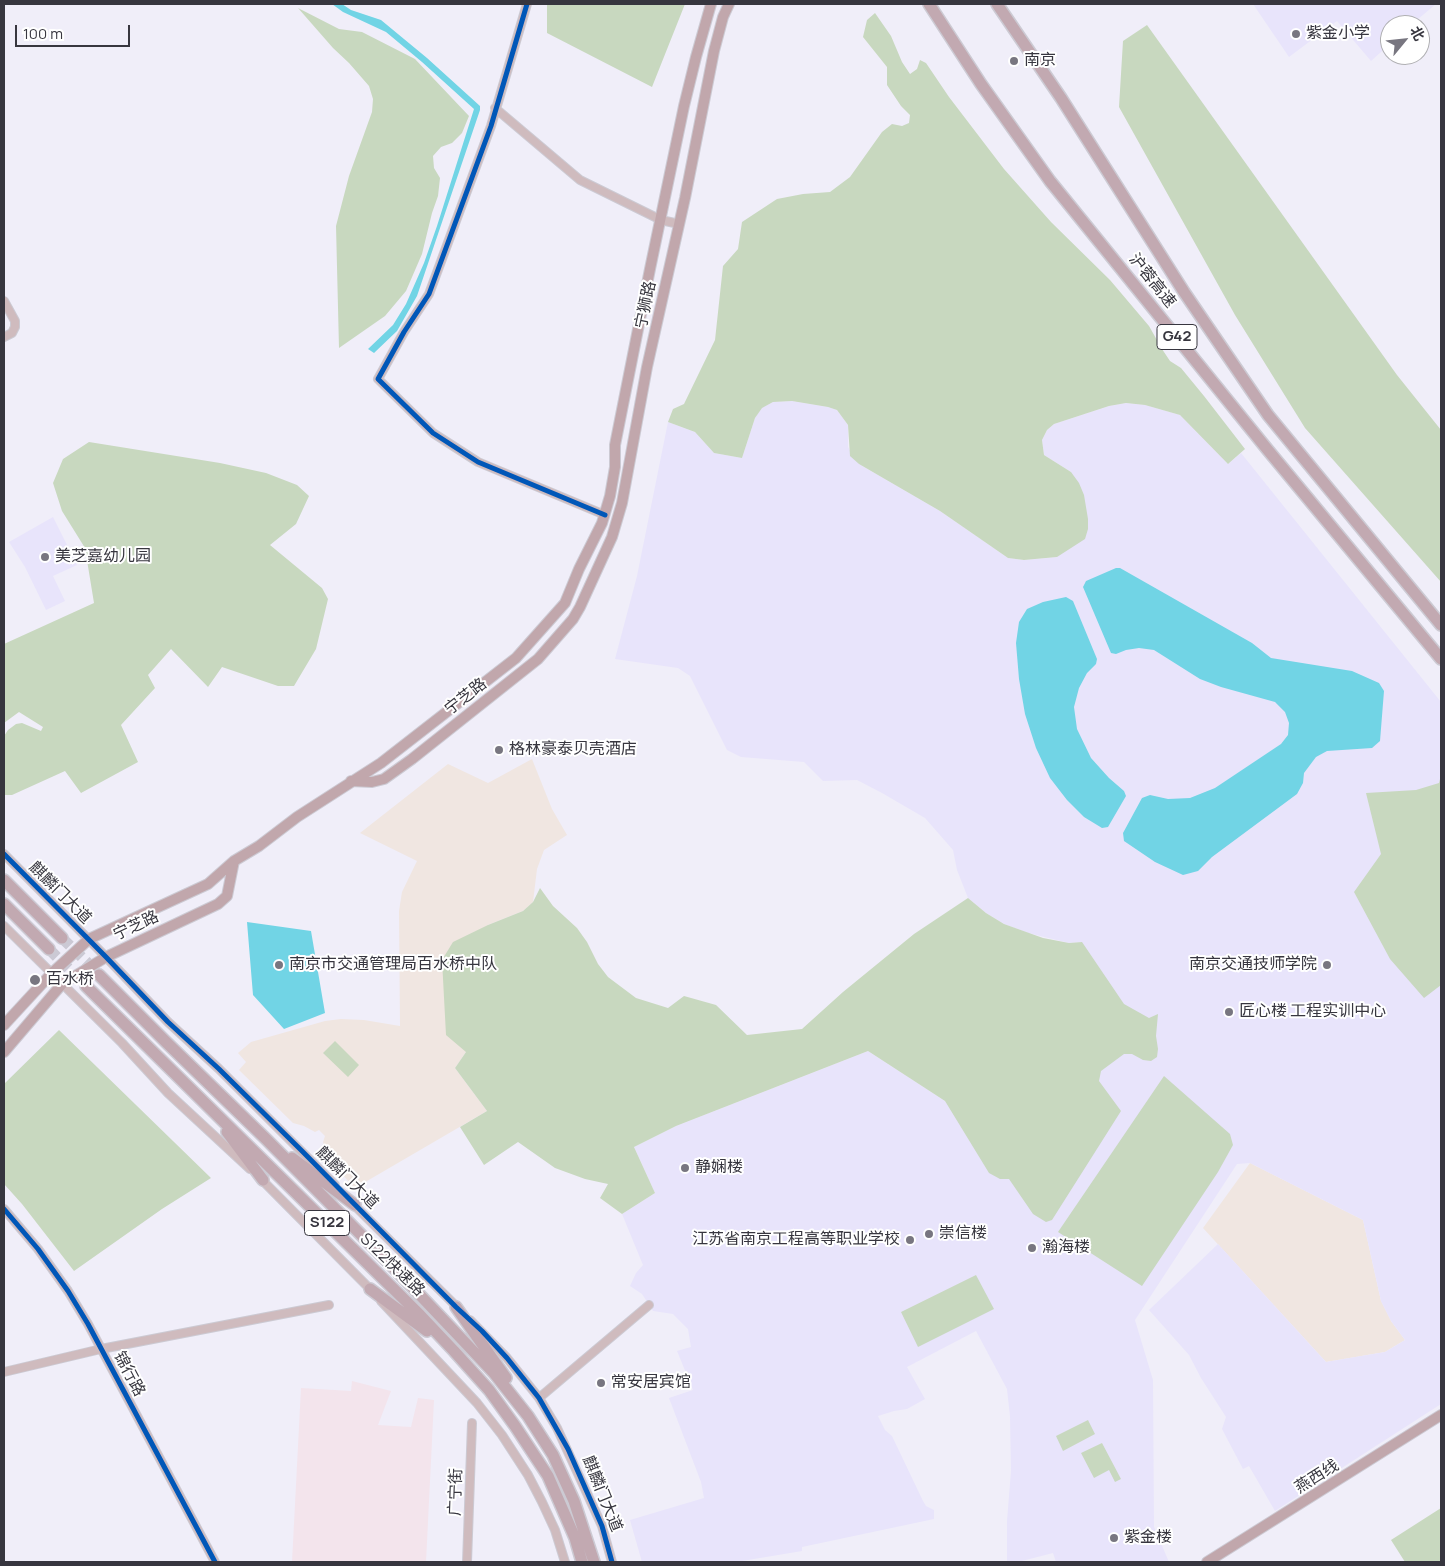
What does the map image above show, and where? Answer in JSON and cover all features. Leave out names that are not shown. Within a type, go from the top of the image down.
[{"type":"highway","name":"沪蓉高速","points":[[929,4],[981,84],[1050,181],[1273,456],[1441,659]]},
{"type":"highway","name":"沪蓉高速","points":[[997,4],[1061,98],[1184,292],[1268,415],[1441,625]]},
{"type":"highway","points":[[4,880],[62,938]]},
{"type":"highway","points":[[4,904],[49,949]]},
{"type":"highway","name":"S122快速路","points":[[99,975],[266,1139],[494,1373],[528,1416],[554,1455],[574,1501],[594,1562]]},
{"type":"highway","name":"S122快速路","points":[[86,986],[454,1351],[488,1390],[535,1454],[548,1476],[575,1538],[582,1562]]},
{"type":"highway","points":[[203,1101],[262,1180]]},
{"type":"highway","points":[[266,1139],[355,1205]]},
{"type":"highway","points":[[370,1288],[454,1351]]},
{"type":"highway","points":[[456,1307],[499,1367],[528,1416]]},
{"type":"main road","name":"宁狮路","points":[[565,603],[605,515],[615,467],[615,445],[690,81],[712,4]]},
{"type":"main road","name":"宁狮路","points":[[580,607],[612,537],[622,503],[647,367],[679,224],[714,50],[723,17],[729,4]]},
{"type":"main road","name":"宁芝路","points":[[4,1024],[89,939],[208,884],[234,861],[396,752],[516,658],[565,603]]},
{"type":"main road","name":"宁芝路","points":[[351,781],[372,782],[384,779],[412,759],[538,659],[569,624],[580,607]]},
{"type":"main road","name":"宁芝路","points":[[4,1052],[62,984],[106,957],[218,904],[227,896],[234,861]]},
{"type":"main road","name":"燕西线","points":[[1213,1561],[1441,1415]]},
{"type":"street","points":[[527,4],[491,126],[429,294],[404,332],[378,379],[433,433],[478,462],[605,515]]},
{"type":"street","points":[[495,108],[580,180],[661,220],[679,224]]},
{"type":"street","points":[[4,301],[15,321],[15,327],[12,332],[4,337]]},
{"type":"street","name":"麒麟门大道","points":[[4,854],[168,1022],[219,1069],[507,1358],[539,1398],[561,1435],[602,1526],[612,1562]]},
{"type":"street","points":[[4,926],[122,1043],[168,1093],[262,1180],[370,1288],[391,1313],[477,1403],[502,1434],[528,1475],[555,1530],[565,1562]]},
{"type":"street","name":"锦行路","points":[[4,1210],[38,1249],[68,1291],[88,1324],[215,1562]]},
{"type":"street","points":[[4,1372],[100,1348],[329,1305]]},
{"type":"street","points":[[539,1398],[649,1305]]},
{"type":"street","name":"广宁街","points":[[468,1562],[472,1423]]},
{"type":"shaded area","name":"紫金小学","points":[[1253,4],[1436,4],[1423,15],[1380,15],[1380,53],[1371,61],[1337,21],[1289,57]]},
{"type":"shaded area","name":"南京交通技师学院","points":[[792,401],[837,410],[848,425],[848,447],[859,464],[940,511],[1008,558],[1024,560],[1057,557],[1071,472],[1044,455],[1042,440],[1047,430],[1054,424],[1109,406],[1126,403],[1145,405],[1180,415],[1228,464],[1241,453],[1441,702],[1441,1404],[1275,1511],[1249,1466],[1243,1469],[1222,1429],[1226,1417],[1189,1355],[1149,1310],[1218,1244],[1326,1362],[1385,1352],[1405,1340],[1391,1321],[1381,1301],[1363,1220],[1250,1163],[1237,1164],[1135,1320],[1153,1380],[1154,1527],[1169,1562],[1056,1562],[1053,1553],[1018,1562],[1007,1562],[1007,1521],[1011,1471],[1010,1416],[1007,1389],[976,1331],[907,1367],[925,1399],[907,1409],[878,1416],[885,1430],[892,1436],[923,1501],[926,1506],[934,1510],[934,1519],[802,1547],[802,1551],[736,1562],[642,1562],[630,1520],[704,1498],[701,1482],[669,1398],[693,1390],[677,1351],[691,1347],[688,1329],[673,1314],[653,1311],[642,1294],[630,1286],[636,1273],[643,1265],[622,1214],[655,1193],[634,1147],[676,1126],[868,1051],[945,1101],[1082,942],[1069,943],[1028,933],[1004,924],[986,913],[968,898],[957,870],[953,850],[925,818],[857,780],[823,781],[804,762],[741,757],[727,750],[690,676],[678,668],[615,659],[637,576],[668,422],[695,432],[714,453],[742,458],[755,418],[761,408],[773,402]]},
{"type":"shaded area","name":"美芝嘉幼儿园","points":[[53,517],[77,565],[53,576],[65,601],[46,610],[25,567],[9,542]]},
{"type":"shaded area","points":[[532,759],[552,809],[567,835],[544,850],[537,869],[533,902],[523,911],[488,925],[466,1052],[455,1068],[487,1111],[355,1188],[331,1163],[323,1142],[325,1136],[319,1130],[315,1132],[293,1123],[239,1070],[246,1062],[238,1053],[251,1042],[325,1021],[341,1019],[364,1020],[400,1026],[399,911],[402,892],[417,861],[360,833],[448,764],[488,783]]},
{"type":"shaded area","points":[[1250,1163],[1363,1220],[1381,1301],[1391,1321],[1405,1340],[1385,1352],[1326,1362],[1203,1228]]},
{"type":"shaded area","points":[[352,1381],[391,1391],[378,1425],[411,1427],[418,1398],[434,1400],[426,1562],[292,1562],[301,1388],[351,1391]]},
{"type":"green space","points":[[547,4],[685,4],[652,87],[547,33]]},
{"type":"green space","points":[[298,8],[339,29],[362,32],[415,59],[469,116],[462,133],[452,143],[441,147],[433,156],[434,168],[440,178],[438,196],[422,254],[406,291],[385,316],[339,348],[336,226],[349,176],[372,112],[373,99],[369,86]]},
{"type":"green space","points":[[875,13],[891,36],[902,62],[910,74],[917,69],[920,60],[926,63],[949,97],[1004,169],[1051,222],[1110,280],[1149,326],[1170,361],[1181,368],[1245,449],[1228,464],[1180,415],[1145,405],[1126,403],[1109,406],[1054,424],[1047,430],[1042,440],[1044,455],[1071,472],[1079,483],[1084,495],[1088,519],[1085,539],[1057,557],[1024,560],[1008,558],[940,511],[859,464],[850,456],[848,425],[837,410],[792,401],[773,402],[762,408],[755,418],[742,458],[714,453],[695,432],[668,422],[673,409],[684,404],[715,340],[723,266],[738,249],[742,222],[777,199],[803,194],[830,192],[850,177],[882,132],[892,124],[902,126],[909,123],[910,115],[901,106],[887,85],[887,67],[863,37],[867,20]]},
{"type":"green space","points":[[1147,25],[1397,375],[1441,430],[1441,582],[1305,428],[1235,315],[1119,107],[1123,41]]},
{"type":"green space","points":[[89,442],[220,463],[266,473],[297,485],[309,496],[296,524],[270,545],[322,588],[328,599],[316,649],[294,686],[278,686],[222,667],[208,687],[171,649],[148,675],[155,688],[121,725],[138,762],[81,793],[65,771],[12,795],[4,795],[4,736],[16,724],[22,723],[41,731],[43,727],[19,712],[4,723],[4,644],[94,603],[85,548],[62,511],[53,483],[63,459]]},
{"type":"green space","points":[[1441,775],[1441,985],[1424,998],[1390,959],[1354,892],[1381,854],[1366,793],[1416,790],[1439,783]]},
{"type":"green space","points":[[540,888],[553,906],[577,928],[587,942],[598,964],[608,977],[636,998],[668,1008],[684,996],[716,1005],[747,1035],[802,1029],[843,992],[914,934],[968,898],[986,913],[1004,924],[1043,938],[1069,943],[1082,942],[1124,1004],[1149,1018],[1158,1014],[1157,1057],[1151,1061],[1143,1060],[1132,1054],[1124,1054],[1101,1071],[1099,1081],[1121,1111],[1052,1220],[1046,1222],[1033,1214],[1009,1179],[1000,1179],[989,1173],[945,1101],[868,1051],[676,1126],[634,1147],[655,1193],[622,1214],[600,1198],[608,1184],[585,1179],[555,1168],[518,1142],[484,1165],[460,1127],[487,1111],[455,1068],[466,1052],[446,1035],[442,960],[453,942],[523,911],[533,902]]},
{"type":"green space","points":[[59,1030],[211,1178],[162,1209],[74,1271],[4,1184],[4,1084]]},
{"type":"green space","points":[[335,1041],[359,1065],[348,1077],[323,1053]]},
{"type":"green space","points":[[1164,1076],[1230,1134],[1233,1145],[1218,1172],[1142,1286],[1058,1232]]},
{"type":"green space","points":[[976,1275],[994,1309],[918,1347],[901,1312]]},
{"type":"green space","points":[[1088,1420],[1095,1434],[1063,1451],[1056,1436]]},
{"type":"green space","points":[[1102,1443],[1121,1479],[1115,1482],[1109,1470],[1094,1478],[1081,1453]]},
{"type":"green space","points":[[1441,1508],[1441,1562],[1405,1562],[1391,1540]]},
{"type":"water","points":[[332,4],[342,4],[351,10],[381,20],[480,106],[417,296],[397,331],[374,353],[368,349],[393,325],[406,304],[424,263],[474,109],[386,32],[343,12]]},
{"type":"water","points":[[1120,568],[1252,643],[1271,658],[1352,671],[1379,683],[1384,691],[1380,741],[1372,748],[1327,751],[1316,757],[1304,773],[1303,783],[1297,794],[1212,857],[1198,871],[1183,875],[1155,862],[1124,841],[1123,833],[1142,798],[1150,795],[1168,799],[1190,798],[1215,788],[1281,744],[1288,735],[1289,723],[1285,712],[1275,702],[1200,679],[1154,650],[1139,648],[1116,654],[1111,653],[1083,587],[1086,581]]},
{"type":"water","points":[[1066,597],[1073,601],[1097,659],[1096,664],[1087,673],[1079,688],[1074,707],[1077,729],[1091,758],[1124,791],[1126,796],[1108,827],[1102,828],[1084,817],[1067,800],[1050,778],[1036,748],[1025,714],[1019,679],[1016,643],[1019,622],[1027,609],[1043,602]]},
{"type":"water","points":[[247,922],[311,931],[325,1013],[284,1029],[253,995]]},
{"type":"tunnel","points":[[62,938],[98,973]]},
{"type":"tunnel","points":[[49,949],[86,986]]},
{"type":"cycle path","points":[[527,4],[491,126],[429,294],[404,332],[378,379],[433,433],[478,462],[605,515]]},
{"type":"cycle path","points":[[4,854],[168,1022],[219,1069],[303,1152],[507,1358],[539,1398],[568,1449],[602,1526],[612,1562]]},
{"type":"cycle path","points":[[4,1209],[38,1249],[68,1291],[88,1324],[215,1562]]},
{"type":"place","name":"紫金小学","points":[[1296,34]]},
{"type":"place","name":"南京","points":[[1014,61]]},
{"type":"place","name":"美芝嘉幼儿园","points":[[45,557]]},
{"type":"place","name":"格林豪泰贝壳酒店","points":[[499,750]]},
{"type":"place","name":"南京市交通管理局百水桥中队","points":[[279,965]]},
{"type":"place","name":"南京交通技师学院","points":[[1327,965]]},
{"type":"place","name":"百水桥","points":[[35,980]]},
{"type":"place","name":"匠心楼 工程实训中心","points":[[1229,1012]]},
{"type":"place","name":"静娴楼","points":[[685,1168]]},
{"type":"place","name":"崇信楼","points":[[929,1234]]},
{"type":"place","name":"江苏省南京工程高等职业学校","points":[[910,1240]]},
{"type":"place","name":"瀚海楼","points":[[1032,1248]]},
{"type":"place","name":"常安居宾馆","points":[[601,1383]]},
{"type":"place","name":"紫金楼","points":[[1114,1538]]}]
